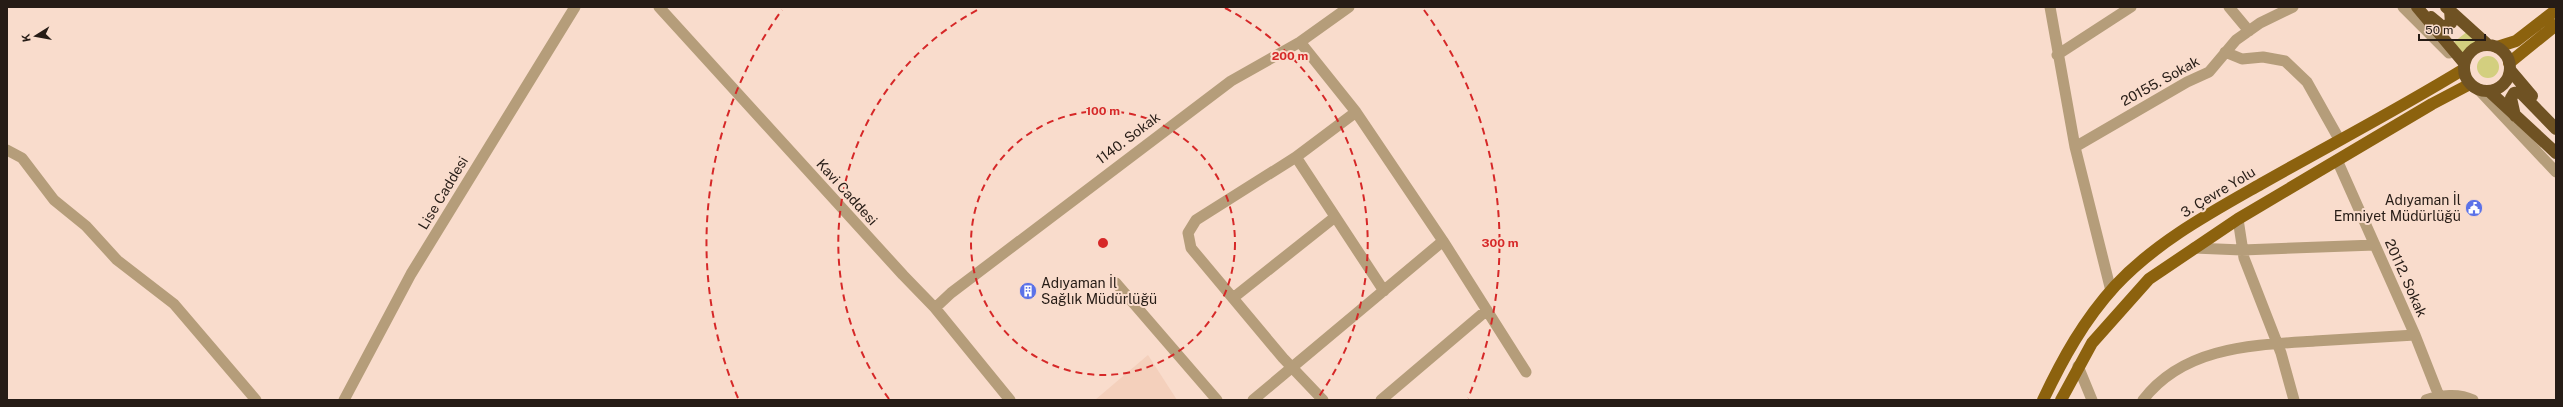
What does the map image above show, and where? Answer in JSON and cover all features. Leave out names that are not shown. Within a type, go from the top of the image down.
[{"type":"highway","points":[[2418,7],[2464,66],[2479,88],[2556,153]]},
{"type":"highway","points":[[2418,7],[2443,27],[2451,23],[2448,9]]},
{"type":"highway","points":[[2448,9],[2492,46],[2503,51],[2510,66],[2556,125]]},
{"type":"highway","points":[[2464,66],[2469,52],[2475,47],[2492,46]]},
{"type":"highway","points":[[2479,88],[2502,86],[2507,80],[2510,66]]},
{"type":"highway","points":[[2516,118],[2511,98],[2514,93],[2520,92],[2556,129]]},
{"type":"main road","points":[[2492,46],[2516,41],[2556,10]]},
{"type":"main road","points":[[2510,66],[2556,25]]},
{"type":"main road","name":"3. Çevre Yolu","points":[[2043,400],[2073,341],[2111,291],[2135,266],[2163,244],[2225,205],[2464,66]]},
{"type":"main road","points":[[2061,400],[2078,366],[2092,343],[2134,293],[2153,275],[2238,220],[2338,164],[2432,104],[2479,88]]},
{"type":"street","name":"Lise Caddesi","points":[[344,400],[411,274],[575,7]]},
{"type":"street","name":"Kavi Caddesi","points":[[659,7],[888,259],[935,308],[1010,400]]},
{"type":"street","name":"1140. Sokak","points":[[935,308],[951,293],[1163,130],[1231,81],[1300,42],[1349,7]]},
{"type":"street","points":[[2050,7],[2057,55],[2075,148],[2111,291]]},
{"type":"street","points":[[2057,55],[2131,7]]},
{"type":"street","points":[[2228,7],[2249,31]]},
{"type":"street","points":[[2402,7],[2464,66]]},
{"type":"street","name":"20155. Sokak","points":[[2075,148],[2187,82],[2209,72],[2225,52],[2249,31],[2287,8]]},
{"type":"street","points":[[1300,42],[1356,112],[1443,241],[1526,372]]},
{"type":"street","points":[[2225,52],[2242,59],[2263,57],[2285,61],[2307,82],[2339,139]]},
{"type":"street","points":[[2479,88],[2556,172]]},
{"type":"street","points":[[1323,400],[1294,366],[1283,358],[1191,248],[1188,241],[1189,230],[1196,220],[1296,157],[1356,112]]},
{"type":"street","points":[[7,150],[22,158],[54,200],[86,226],[117,260],[174,304],[256,400]]},
{"type":"street","points":[[1296,157],[1384,291]]},
{"type":"street","name":"20112. Sokak","points":[[2338,164],[2415,335],[2439,396]]},
{"type":"street","points":[[1233,298],[1335,217]]},
{"type":"street","points":[[2238,220],[2242,250],[2281,343],[2294,400]]},
{"type":"street","points":[[1253,400],[1443,241]]},
{"type":"street","points":[[2194,248],[2242,250],[2375,245]]},
{"type":"street","points":[[1116,283],[1217,400]]},
{"type":"street","points":[[1381,400],[1487,310]]},
{"type":"street","name":"20112. Sokak","points":[[2143,400],[2173,372],[2195,360],[2217,352],[2281,343],[2415,335]]},
{"type":"street","points":[[2078,366],[2092,400]]},
{"type":"street","points":[[2426,400],[2439,396],[2466,396],[2473,400]]},
{"type":"shaded area","points":[[2468,31],[2479,43],[2463,54],[2454,42]]},
{"type":"shaded area","points":[[2488,56],[2492,57],[2498,63],[2498,71],[2492,77],[2488,78],[2484,77],[2478,71],[2477,67],[2478,63],[2484,57]]},
{"type":"shaded area","points":[[1148,355],[1177,400],[1095,400]]},
{"type":"place","name":"Adıyaman İl Emniyet Müdürlüğü","points":[[2474,208]]},
{"type":"place","name":"Adıyaman İl Sağlık Müdürlüğü","points":[[1028,291]]}]
